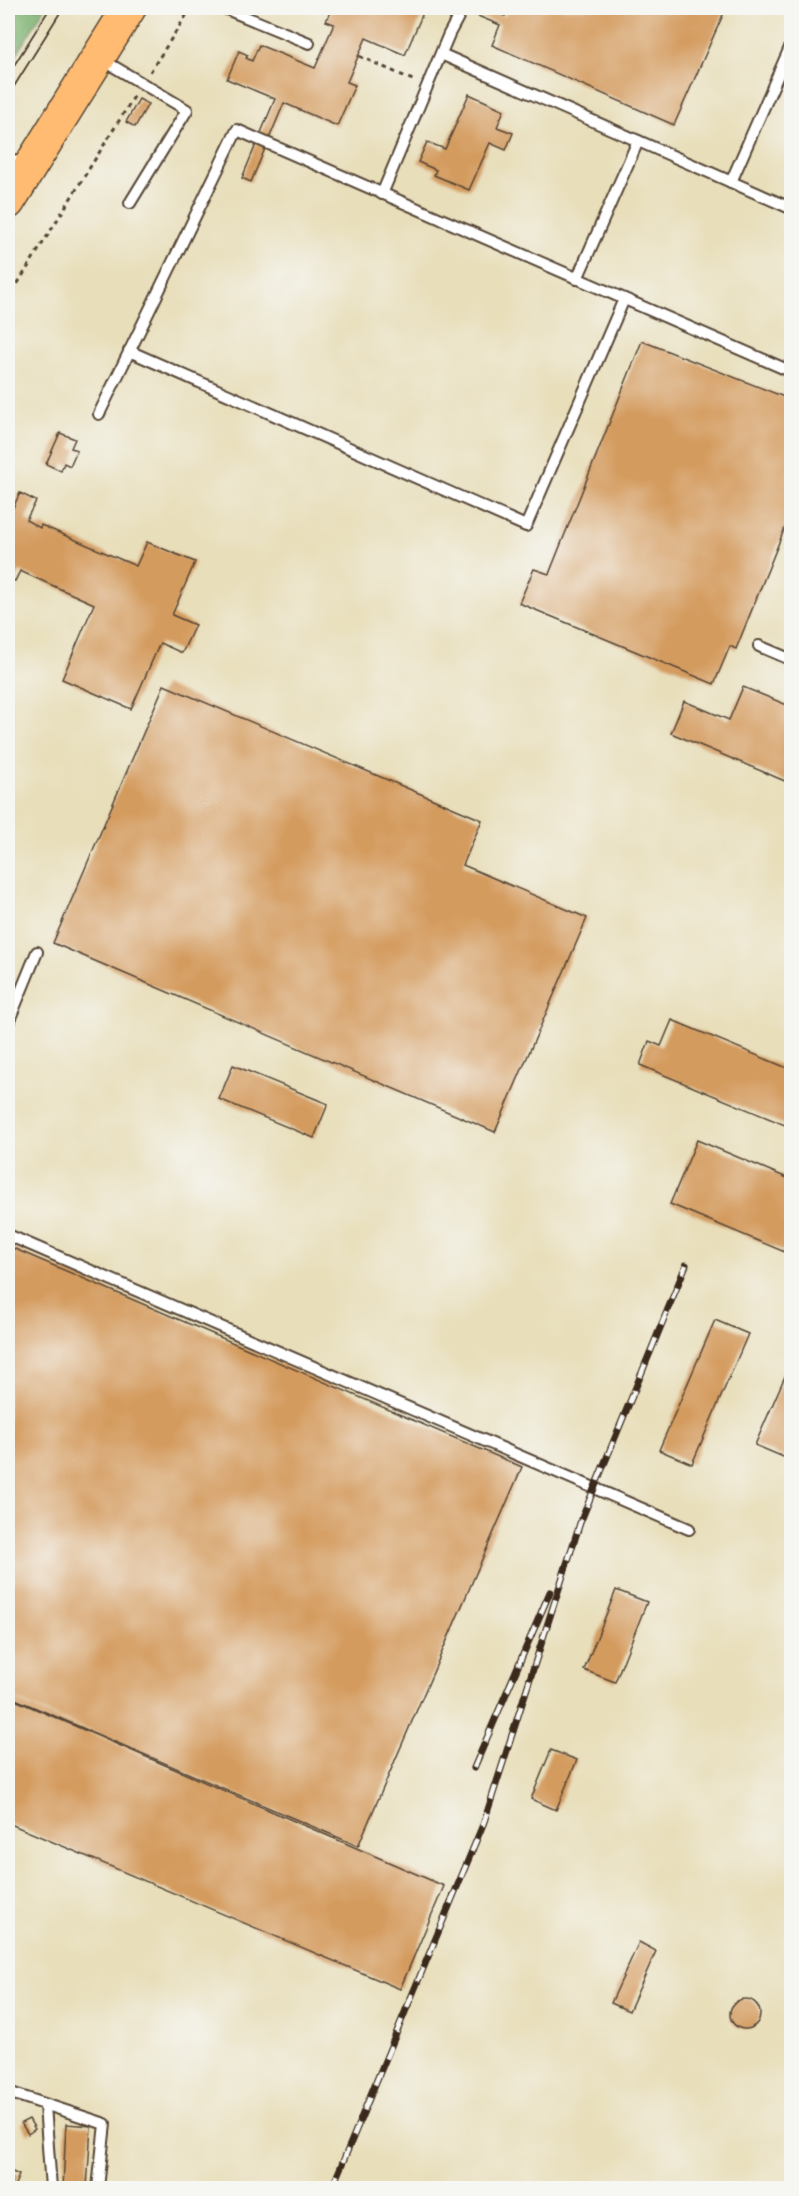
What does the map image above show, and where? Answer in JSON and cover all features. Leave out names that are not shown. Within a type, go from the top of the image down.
[{"type":"main road","points":[[8,202],[18,163],[99,57],[129,8]]},
{"type":"lane","points":[[224,8],[309,43]]},
{"type":"lane","points":[[382,194],[441,54],[463,8]]},
{"type":"lane","points":[[731,182],[792,43]]},
{"type":"lane","points":[[441,54],[788,207],[792,204]]},
{"type":"lane","points":[[99,57],[187,110],[130,203]]},
{"type":"lane","points":[[99,414],[237,130],[792,372]]},
{"type":"lane","points":[[577,279],[638,141]]},
{"type":"lane","points":[[129,351],[526,526],[624,299]]},
{"type":"lane","points":[[759,646],[792,660]]},
{"type":"lane","points":[[8,1023],[37,952]]},
{"type":"lane","points":[[8,1235],[689,1529]]},
{"type":"lane","points":[[8,2092],[105,2124],[98,2188]]},
{"type":"lane","points":[[45,2105],[51,2188]]},
{"type":"path","points":[[8,299],[191,8]]},
{"type":"path","points":[[358,56],[428,86]]},
{"type":"green space","points":[[11,8],[45,8],[8,68],[8,14]]},
{"type":"building","points":[[332,8],[425,8],[405,55],[366,38],[347,82],[355,85],[337,126],[284,103],[251,182],[242,178],[275,99],[227,79],[239,51],[248,55],[246,58],[252,61],[259,45],[315,68],[334,24],[326,21]]},
{"type":"building","points":[[458,8],[484,8],[505,16],[508,8],[726,8],[674,125],[492,45],[500,25]]},
{"type":"building","points":[[469,94],[504,110],[497,127],[513,133],[506,150],[490,143],[469,190],[434,175],[436,170],[418,162],[427,142],[445,149]]},
{"type":"building","points":[[139,99],[148,104],[135,127],[126,122]]},
{"type":"building","points":[[642,341],[792,400],[792,510],[736,649],[730,646],[714,684],[519,603],[534,569],[549,574]]},
{"type":"building","points":[[60,433],[75,439],[71,448],[77,450],[70,466],[64,463],[61,471],[46,464]]},
{"type":"building","points":[[20,493],[36,501],[26,520],[40,528],[41,525],[136,566],[147,542],[195,562],[172,615],[195,625],[182,653],[160,643],[131,709],[62,679],[94,604],[20,571],[15,581],[8,578],[8,512],[10,514]]},
{"type":"building","points":[[164,685],[482,820],[463,865],[587,918],[495,1132],[53,943]]},
{"type":"building","points":[[743,687],[792,707],[792,784],[671,733],[684,701],[729,720]]},
{"type":"building","points":[[672,1020],[792,1070],[792,1128],[640,1065],[649,1041],[661,1046]]},
{"type":"building","points":[[233,1065],[328,1104],[314,1138],[219,1099]]},
{"type":"building","points":[[697,1140],[792,1180],[792,1255],[670,1204]]},
{"type":"building","points":[[8,1246],[522,1467],[358,1846],[8,1696]]},
{"type":"building","points":[[715,1320],[748,1334],[692,1464],[659,1450]]},
{"type":"building","points":[[792,1360],[792,1451],[788,1459],[755,1445]]},
{"type":"building","points":[[616,1590],[647,1602],[615,1682],[584,1670]]},
{"type":"building","points":[[8,1697],[444,1886],[400,1989],[8,1823]]},
{"type":"building","points":[[551,1750],[577,1760],[556,1810],[531,1799]]},
{"type":"building","points":[[639,1942],[656,1951],[629,2011],[611,2003]]},
{"type":"building","points":[[745,1999],[756,2003],[760,2014],[756,2025],[745,2029],[734,2025],[730,2014],[734,2003]]},
{"type":"building","points":[[29,2119],[35,2129],[28,2134],[21,2123]]},
{"type":"building","points":[[66,2124],[91,2126],[87,2188],[63,2188]]},
{"type":"building","points":[[8,2170],[19,2175],[14,2187],[8,2184]]},
{"type":"tram line","points":[[8,75],[50,8]]},
{"type":"tram line","points":[[8,96],[63,8]]},
{"type":"railway","points":[[332,2188],[484,1822],[580,1523],[686,1265]]},
{"type":"railway","points":[[474,1768],[550,1592]]}]
